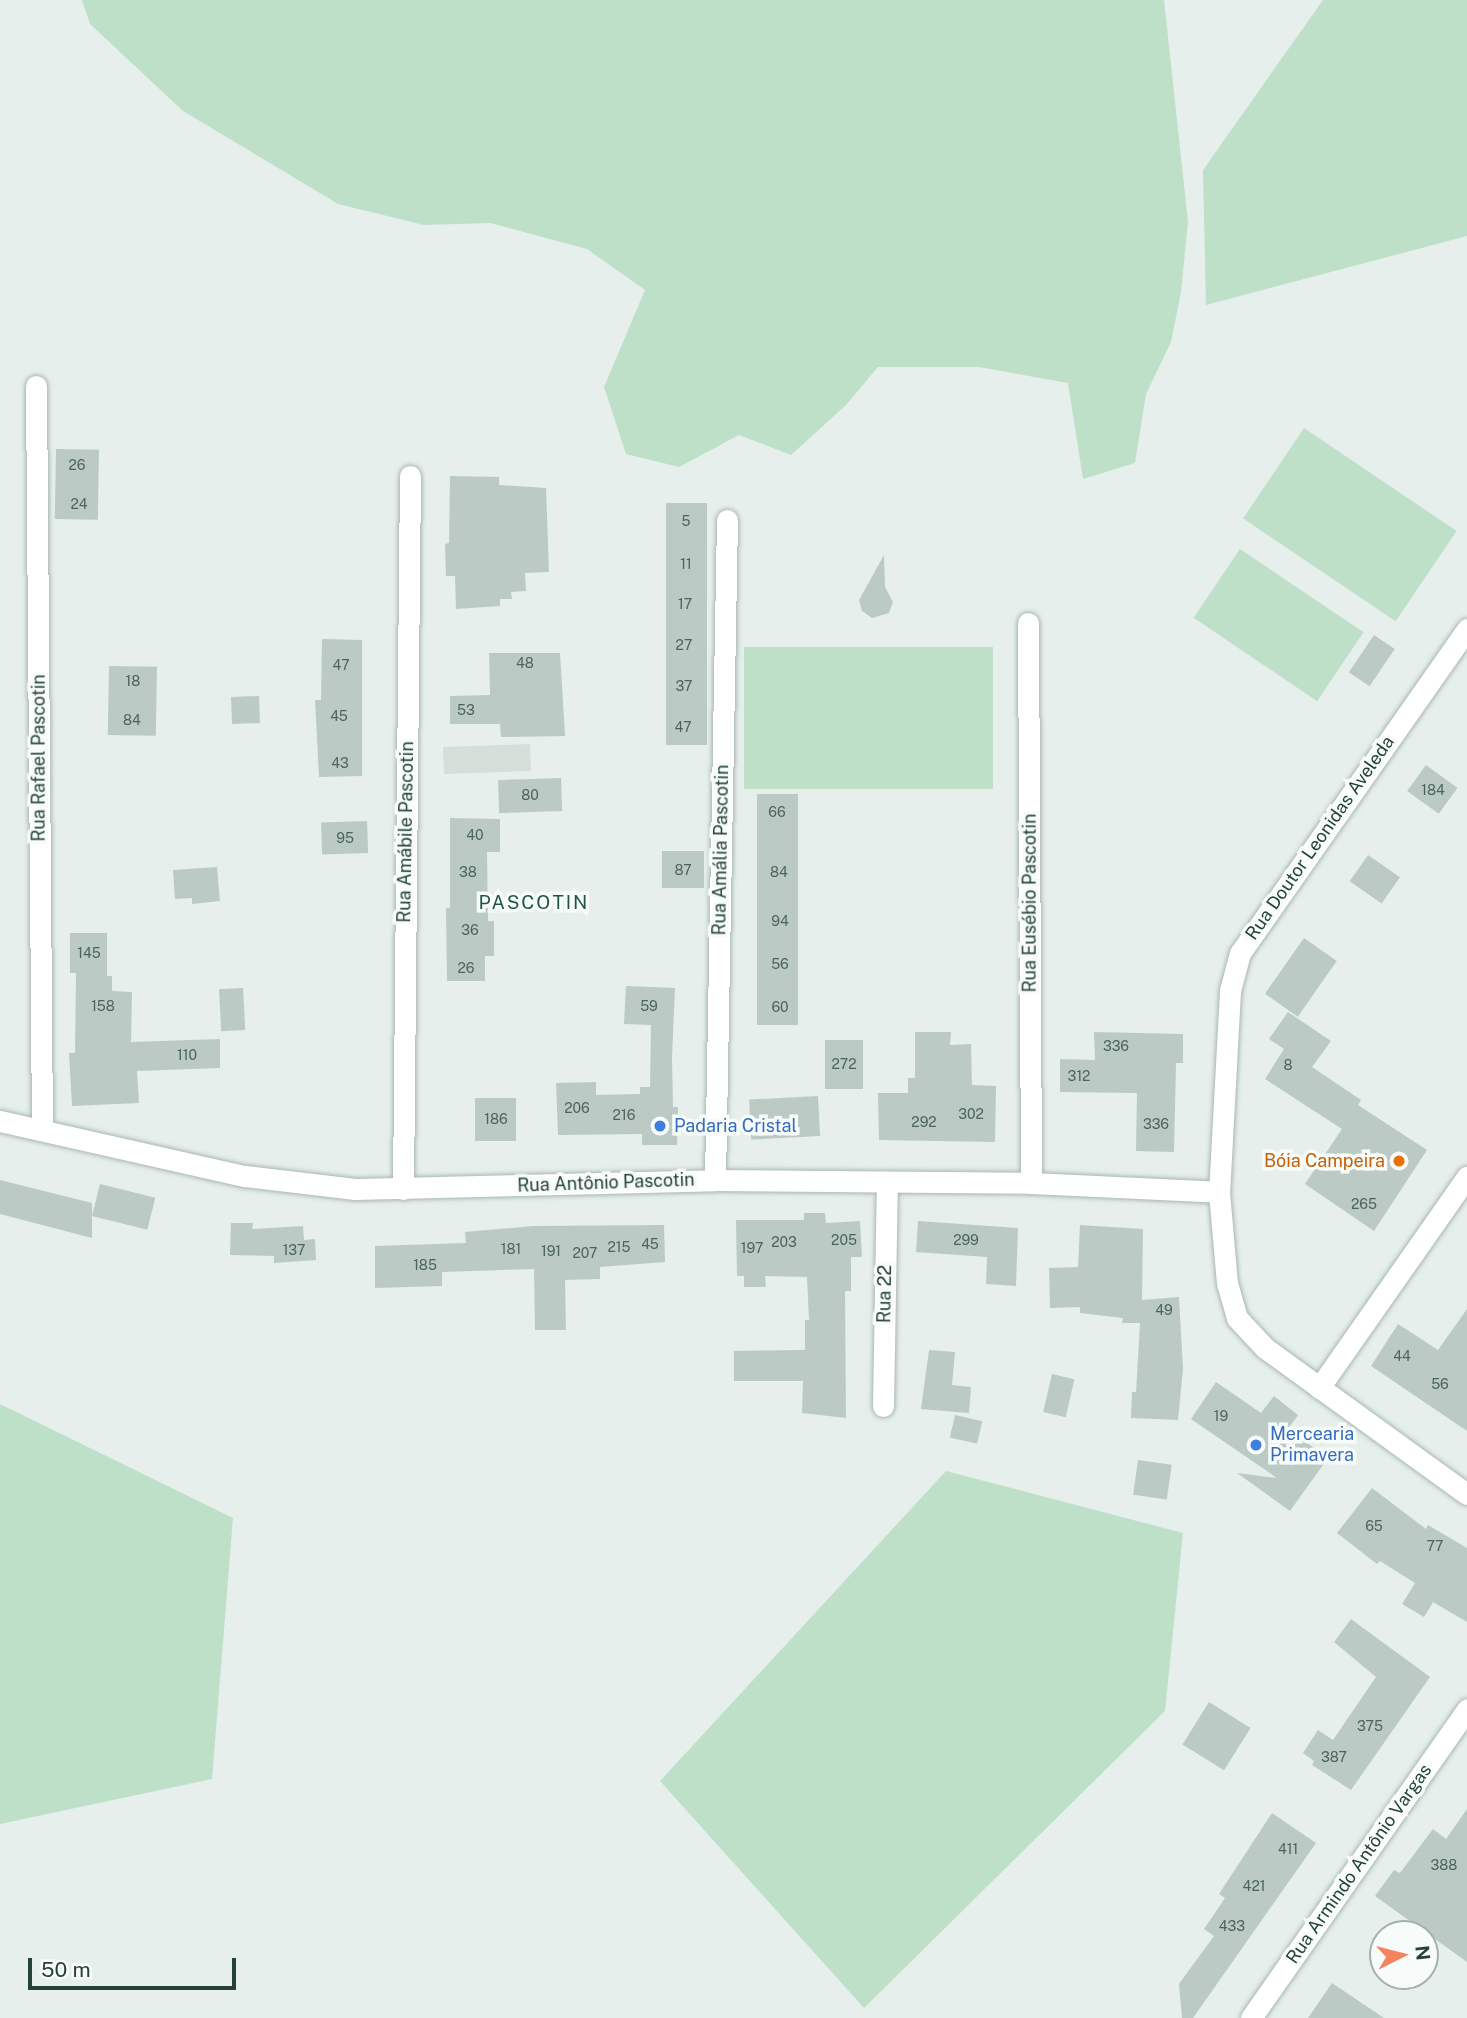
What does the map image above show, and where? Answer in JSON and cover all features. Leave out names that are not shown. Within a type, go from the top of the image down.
[{"type":"street","name":"Rua Rafael Pascotin","points":[[36,386],[42,1130]]},
{"type":"street","name":"Rua Amábile Pascotin","points":[[403,1189],[410,476]]},
{"type":"street","name":"Rua Amália Pascotin","points":[[715,1180],[727,520]]},
{"type":"street","name":"Rua Eusébio Pascotin","points":[[1028,623],[1031,1183]]},
{"type":"street","name":"Rua Doutor Leonidas Aveleda","points":[[1467,629],[1240,953],[1230,991],[1219,1192],[1227,1283],[1237,1318],[1265,1348],[1467,1494]]},
{"type":"street","name":"Rua Antônio Pascotin","points":[[0,1121],[245,1176],[355,1189],[715,1180],[1031,1183],[1219,1192]]},
{"type":"street","points":[[1319,1388],[1467,1177]]},
{"type":"street","name":"Rua 22","points":[[883,1406],[887,1182]]},
{"type":"street","name":"Rua Armindo Antônio Vargas","points":[[1251,2018],[1467,1709]]},
{"type":"shaded area","points":[[530,744],[531,771],[444,774],[443,747]]},
{"type":"green space","points":[[82,0],[1164,0],[1188,222],[1181,292],[1171,342],[1146,394],[1135,463],[1083,479],[1068,383],[979,367],[878,367],[846,405],[791,455],[739,435],[679,467],[626,454],[604,387],[645,290],[587,249],[490,223],[424,225],[338,204],[183,111],[90,24]]},
{"type":"green space","points":[[1323,0],[1467,0],[1467,236],[1206,305],[1203,170]]},
{"type":"green space","points":[[1304,428],[1457,531],[1396,621],[1243,518]]},
{"type":"green space","points":[[1240,549],[1364,632],[1317,701],[1194,618]]},
{"type":"green space","points":[[744,647],[993,647],[993,789],[744,789]]},
{"type":"green space","points":[[0,1404],[233,1518],[212,1779],[0,1824]]},
{"type":"green space","points":[[946,1471],[1183,1533],[1165,1711],[864,2008],[660,1781]]},
{"type":"building","points":[[56,449],[99,450],[98,520],[55,519]]},
{"type":"building","points":[[450,476],[499,477],[499,485],[546,488],[549,572],[525,573],[526,591],[511,592],[512,599],[500,599],[500,606],[456,609],[455,576],[446,576],[445,544],[449,543]]},
{"type":"building","points":[[666,503],[707,503],[707,745],[666,745]]},
{"type":"building","points":[[884,555],[885,587],[893,602],[889,613],[872,618],[862,611],[859,600]]},
{"type":"building","points":[[1374,635],[1395,649],[1370,686],[1349,672]]},
{"type":"building","points":[[322,639],[362,640],[362,776],[319,777],[315,700],[321,700]]},
{"type":"building","points":[[489,653],[560,653],[565,736],[501,737],[500,724],[450,724],[450,696],[490,695]]},
{"type":"building","points":[[109,666],[157,667],[156,736],[108,735]]},
{"type":"building","points":[[259,696],[260,723],[232,724],[231,697]]},
{"type":"building","points":[[1426,765],[1458,788],[1439,814],[1407,791]]},
{"type":"building","points":[[561,778],[562,811],[499,813],[498,780]]},
{"type":"building","points":[[757,794],[798,794],[798,1025],[757,1025]]},
{"type":"building","points":[[450,818],[500,819],[500,852],[487,852],[488,921],[494,921],[494,956],[485,956],[485,981],[447,981],[446,908],[450,908]]},
{"type":"building","points":[[367,821],[368,853],[322,855],[321,823]]},
{"type":"building","points":[[662,851],[704,851],[704,888],[662,888]]},
{"type":"building","points":[[1368,855],[1400,877],[1382,904],[1350,881]]},
{"type":"building","points":[[217,867],[220,901],[192,904],[192,898],[175,899],[173,870]]},
{"type":"building","points":[[70,933],[107,933],[107,976],[112,976],[112,991],[132,992],[131,1042],[220,1039],[220,1068],[137,1071],[139,1103],[72,1106],[69,1053],[75,1053],[76,973],[70,973]]},
{"type":"building","points":[[1304,938],[1337,961],[1298,1017],[1265,994]]},
{"type":"building","points":[[626,986],[675,988],[672,1058],[673,1107],[678,1107],[677,1145],[642,1145],[642,1134],[558,1135],[556,1083],[596,1082],[596,1095],[640,1094],[640,1087],[650,1087],[651,1025],[624,1024]]},
{"type":"building","points":[[243,988],[245,1030],[221,1031],[219,989]]},
{"type":"building","points":[[1288,1012],[1331,1041],[1312,1067],[1361,1100],[1358,1105],[1427,1150],[1374,1231],[1305,1184],[1342,1129],[1265,1079],[1284,1049],[1269,1039]]},
{"type":"building","points":[[915,1032],[951,1032],[950,1045],[971,1044],[972,1085],[996,1086],[995,1142],[879,1140],[878,1093],[908,1093],[908,1078],[915,1078]]},
{"type":"building","points":[[1094,1032],[1183,1034],[1183,1063],[1176,1063],[1174,1152],[1136,1151],[1137,1093],[1060,1092],[1060,1059],[1095,1060]]},
{"type":"building","points":[[825,1040],[863,1040],[863,1089],[825,1089]]},
{"type":"building","points":[[818,1096],[820,1136],[751,1140],[749,1100]]},
{"type":"building","points":[[475,1098],[516,1098],[516,1141],[475,1141]]},
{"type":"building","points":[[0,1180],[92,1203],[92,1238],[0,1214]]},
{"type":"building","points":[[100,1184],[155,1198],[147,1230],[92,1216]]},
{"type":"building","points":[[804,1213],[825,1213],[826,1223],[860,1221],[862,1257],[851,1257],[851,1291],[845,1291],[846,1418],[802,1413],[803,1381],[734,1381],[734,1351],[805,1350],[805,1320],[809,1320],[807,1277],[765,1276],[766,1287],[744,1287],[744,1276],[737,1276],[736,1220],[804,1220]]},
{"type":"building","points":[[918,1221],[1018,1228],[1016,1286],[986,1284],[987,1257],[916,1252]]},
{"type":"building","points":[[231,1223],[253,1223],[252,1229],[303,1226],[304,1240],[315,1239],[316,1260],[274,1263],[274,1256],[230,1255]]},
{"type":"building","points":[[664,1225],[665,1262],[600,1267],[600,1279],[565,1280],[566,1330],[535,1330],[534,1269],[442,1272],[442,1286],[375,1288],[375,1246],[466,1243],[465,1232],[533,1226]]},
{"type":"building","points":[[1080,1225],[1143,1229],[1142,1300],[1179,1297],[1183,1369],[1178,1420],[1131,1418],[1132,1392],[1136,1392],[1140,1323],[1122,1323],[1123,1318],[1080,1313],[1080,1307],[1050,1308],[1049,1268],[1078,1267]]},
{"type":"building","points":[[1467,1309],[1467,1431],[1371,1366],[1398,1324],[1438,1350]]},
{"type":"building","points":[[929,1350],[955,1352],[952,1385],[971,1387],[969,1413],[921,1409]]},
{"type":"building","points":[[1052,1374],[1074,1379],[1066,1417],[1043,1412]]},
{"type":"building","points":[[1216,1382],[1261,1413],[1274,1396],[1298,1415],[1288,1429],[1328,1458],[1290,1511],[1237,1473],[1277,1478],[1191,1419]]},
{"type":"building","points":[[955,1415],[982,1421],[977,1444],[950,1437]]},
{"type":"building","points":[[1138,1460],[1172,1465],[1167,1499],[1133,1495]]},
{"type":"building","points":[[1372,1488],[1426,1529],[1428,1525],[1467,1548],[1467,1622],[1433,1602],[1424,1617],[1402,1604],[1415,1583],[1380,1561],[1377,1564],[1337,1533]]},
{"type":"building","points":[[1351,1619],[1430,1677],[1351,1790],[1312,1765],[1314,1761],[1303,1753],[1318,1730],[1333,1740],[1376,1677],[1334,1642]]},
{"type":"building","points":[[1209,1702],[1251,1728],[1224,1770],[1183,1744]]},
{"type":"building","points":[[1467,1809],[1467,1962],[1439,1942],[1439,1920],[1408,1920],[1375,1896],[1394,1870],[1400,1873],[1433,1829],[1446,1839]]},
{"type":"building","points":[[1272,1813],[1316,1843],[1193,2018],[1182,2018],[1179,1984],[1214,1936],[1204,1929],[1225,1898],[1219,1894]]},
{"type":"building","points":[[1332,1983],[1384,2018],[1308,2018]]},
{"type":"place","name":"Padaria Cristal","points":[[660,1126]]},
{"type":"place","name":"Bóia Campeira","points":[[1399,1161]]},
{"type":"place","name":"Mercearia Primavera","points":[[1256,1445]]},
{"type":"district","name":"PASCOTIN","points":[[534,903]]}]
